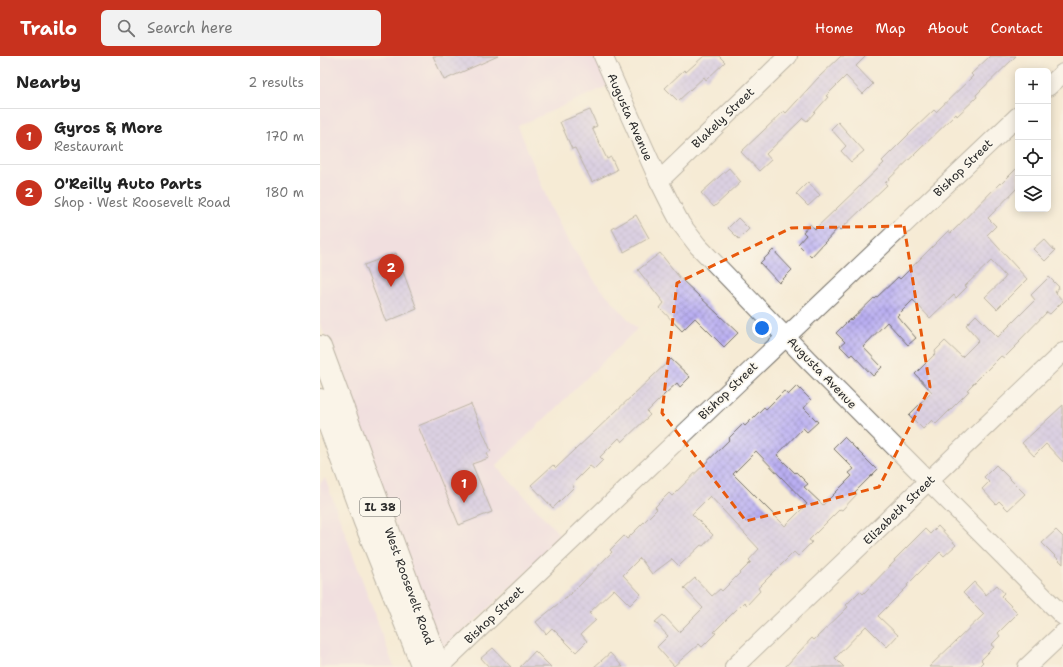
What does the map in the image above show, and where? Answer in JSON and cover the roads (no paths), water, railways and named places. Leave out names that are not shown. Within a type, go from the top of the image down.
[{"type":"main road","name":"West Roosevelt Road","points":[[320,348],[439,667]]},
{"type":"main road","name":"West Roosevelt Road","points":[[320,400],[365,522],[423,667]]},
{"type":"street","name":"Augusta Avenue","points":[[603,56],[659,181],[681,224],[698,246],[928,481],[1063,616]]},
{"type":"street","name":"Blakely Street","points":[[659,181],[788,56]]},
{"type":"street","points":[[1051,84],[1063,73]]},
{"type":"street","name":"Bishop Street","points":[[439,667],[1015,119]]},
{"type":"street","name":"Elizabeth Street","points":[[734,667],[1063,352]]},
{"type":"street","points":[[1027,667],[1063,633]]},
{"type":"place","name":"O'Reilly Auto Parts","points":[[391,287]]},
{"type":"place","name":"Gyros & More","points":[[464,503]]}]
